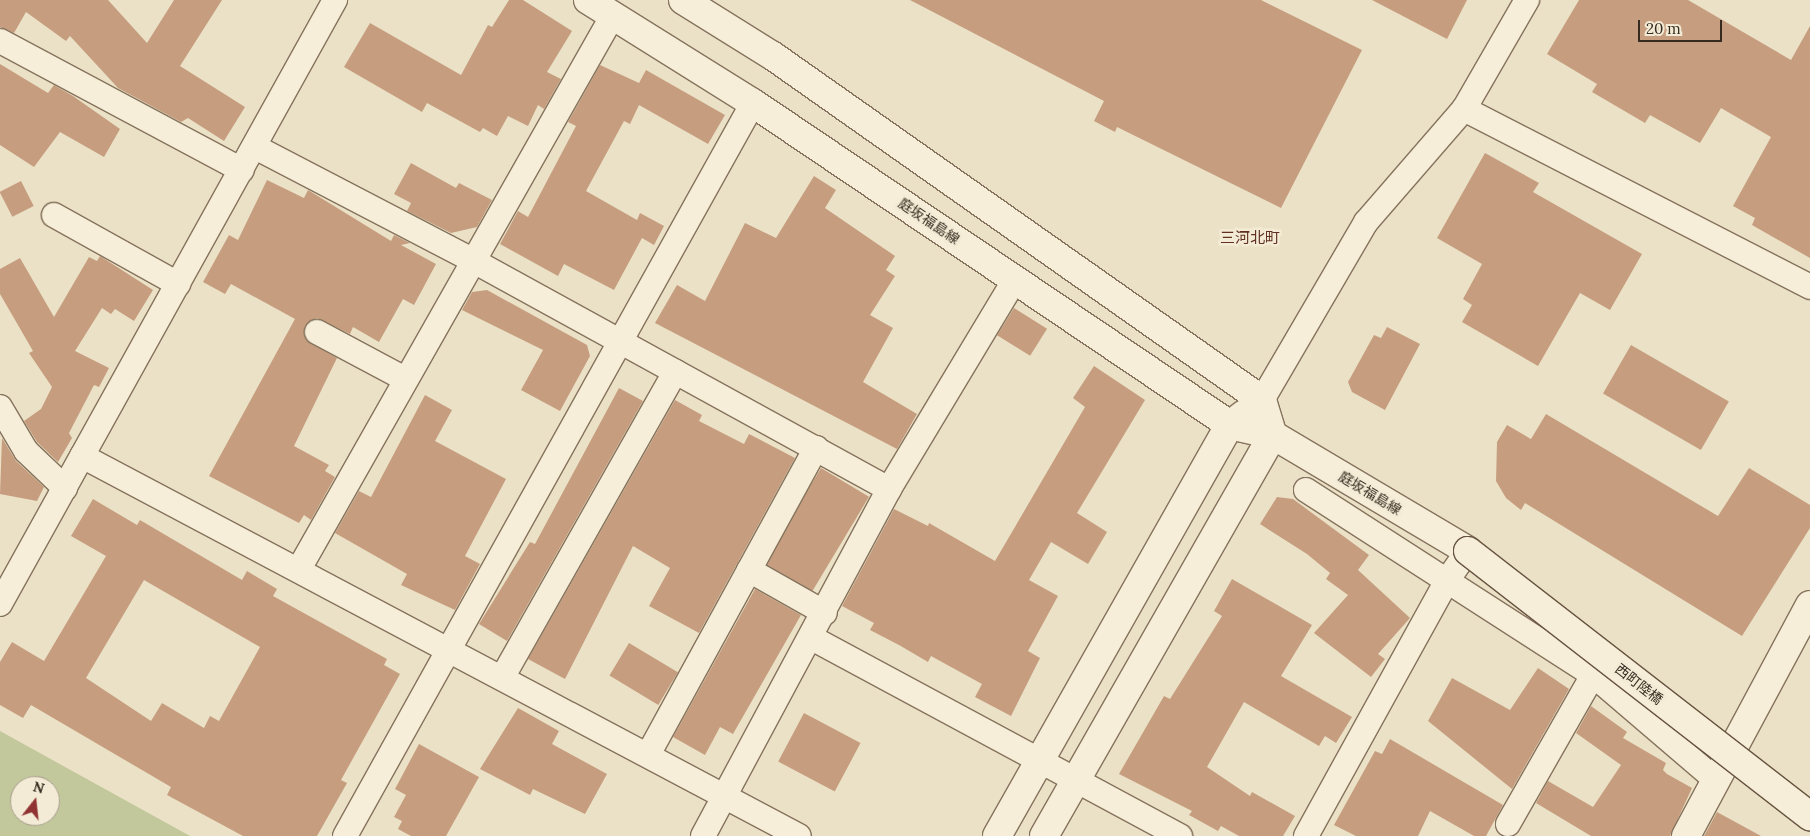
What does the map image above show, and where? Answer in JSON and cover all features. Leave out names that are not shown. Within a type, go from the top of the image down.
[{"type":"main road","name":"庭坂福島線","points":[[588,0],[753,103],[1230,424],[1272,435],[1468,551]]},
{"type":"main road","points":[[684,0],[773,56],[1262,400],[1272,435],[1075,778],[1044,836]]},
{"type":"main road","points":[[997,836],[1230,424],[1262,400]]},
{"type":"main road","name":"西町陸橋","points":[[1468,551],[1810,816]]},
{"type":"main road","points":[[1686,836],[1810,605]]},
{"type":"street","points":[[0,604],[335,0]]},
{"type":"street","points":[[1262,400],[1366,222],[1464,109],[1527,0]]},
{"type":"street","points":[[299,569],[472,260],[613,15]]},
{"type":"street","points":[[0,42],[242,170]]},
{"type":"street","points":[[345,836],[446,649],[753,103]]},
{"type":"street","points":[[1464,109],[1810,287]]},
{"type":"street","points":[[255,147],[472,260],[889,489]]},
{"type":"street","points":[[54,215],[178,284]]},
{"type":"street","points":[[703,836],[812,638],[889,489],[1016,279]]},
{"type":"street","points":[[317,332],[405,379]]},
{"type":"street","points":[[502,678],[675,372]]},
{"type":"street","points":[[0,406],[26,451],[65,488]]},
{"type":"street","points":[[648,753],[816,448]]},
{"type":"street","points":[[82,456],[299,569],[446,649],[648,753],[725,798],[799,836]]},
{"type":"street","points":[[1306,490],[1446,582],[1593,674],[1717,781]]},
{"type":"street","points":[[1306,836],[1446,582],[1468,551]]},
{"type":"street","points":[[749,570],[825,613]]},
{"type":"street","points":[[812,638],[1040,758],[1180,836]]},
{"type":"street","points":[[1508,824],[1593,674]]},
{"type":"green space","points":[[0,731],[190,836],[0,836]]},
{"type":"building","points":[[0,0],[108,0],[147,43],[174,0],[222,0],[180,66],[245,107],[224,141],[188,118],[181,122],[118,88],[70,36],[66,41],[26,12],[14,33],[0,27]]},
{"type":"building","points":[[509,0],[523,0],[572,31],[547,72],[561,79],[544,109],[538,105],[528,126],[508,116],[497,136],[483,128],[480,132],[427,103],[422,112],[344,67],[370,23],[461,75],[488,25],[492,27]]},
{"type":"building","points":[[910,0],[1261,0],[1362,50],[1281,208],[1117,127],[1115,132],[1094,121],[1104,101]]},
{"type":"building","points":[[1372,0],[1467,0],[1447,39]]},
{"type":"building","points":[[1579,0],[1688,0],[1791,60],[1810,26],[1810,258],[1752,225],[1755,218],[1733,206],[1771,137],[1721,108],[1700,143],[1650,115],[1645,123],[1592,92],[1597,84],[1547,54]]},
{"type":"building","points":[[0,64],[48,93],[54,85],[120,129],[104,157],[60,132],[34,167],[0,145]]},
{"type":"building","points":[[600,65],[639,83],[646,70],[725,115],[708,144],[639,105],[630,124],[624,121],[586,191],[637,220],[640,213],[664,226],[654,245],[642,238],[614,290],[564,264],[558,276],[500,244],[518,211],[528,217],[576,126],[568,122]]},
{"type":"building","points":[[1485,153],[1539,183],[1533,192],[1642,254],[1610,310],[1580,293],[1538,366],[1462,322],[1472,305],[1463,299],[1482,264],[1437,238]]},
{"type":"building","points":[[411,163],[456,188],[459,183],[492,200],[477,227],[451,233],[407,211],[411,203],[394,194]]},
{"type":"building","points":[[814,176],[836,190],[825,208],[895,256],[886,270],[895,276],[870,315],[893,328],[863,382],[917,414],[897,449],[655,323],[677,285],[705,301],[745,223],[776,238]]},
{"type":"building","points":[[267,180],[304,198],[308,190],[391,241],[394,235],[410,243],[401,245],[436,264],[414,305],[403,299],[379,342],[353,327],[350,334],[317,318],[305,326],[306,340],[337,358],[294,446],[329,465],[325,471],[335,477],[311,520],[304,515],[299,523],[209,476],[295,319],[231,284],[225,294],[203,282],[229,235],[238,240]]},
{"type":"building","points":[[21,181],[34,206],[12,217],[0,192]]},
{"type":"building","points":[[100,256],[153,290],[134,321],[115,309],[111,314],[102,308],[75,351],[109,368],[99,387],[94,385],[69,433],[72,438],[58,462],[37,442],[24,421],[41,409],[52,387],[29,353],[33,351],[0,294],[0,269],[20,258],[54,317],[89,257],[97,261]]},
{"type":"building","points":[[487,290],[587,345],[590,356],[560,411],[521,390],[543,350],[462,310],[472,292]]},
{"type":"building","points":[[1014,308],[1047,329],[1030,356],[997,335]]},
{"type":"building","points":[[1387,327],[1420,344],[1385,410],[1352,392],[1348,382],[1374,335],[1381,338]]},
{"type":"building","points":[[1631,345],[1729,402],[1701,450],[1603,393]]},
{"type":"building","points":[[1094,366],[1145,400],[1077,513],[1107,532],[1088,564],[1051,542],[1029,580],[1058,596],[1028,651],[1040,658],[1011,716],[975,697],[982,684],[931,656],[928,662],[870,630],[874,623],[842,606],[894,509],[928,526],[929,523],[995,561],[1085,407],[1073,398]]},
{"type":"building","points":[[619,388],[643,401],[507,641],[479,624],[530,542],[535,544]]},
{"type":"building","points":[[425,395],[452,410],[435,441],[506,479],[465,556],[480,564],[455,610],[401,585],[407,574],[335,533],[359,491],[371,497]]},
{"type":"building","points":[[675,400],[702,415],[699,421],[744,444],[749,434],[795,458],[699,633],[649,606],[670,568],[633,546],[565,679],[528,659]]},
{"type":"building","points":[[1546,414],[1718,516],[1749,468],[1810,505],[1810,528],[1742,636],[1525,503],[1521,510],[1506,498],[1496,481],[1497,442],[1507,425],[1531,439]]},
{"type":"building","points":[[2,438],[16,461],[44,487],[37,501],[0,494]]},
{"type":"building","points":[[821,468],[869,497],[812,592],[764,563]]},
{"type":"building","points":[[1277,497],[1293,499],[1369,555],[1358,570],[1410,618],[1378,654],[1385,659],[1371,677],[1314,633],[1348,595],[1326,579],[1330,573],[1307,554],[1260,524]]},
{"type":"building","points":[[93,499],[137,525],[140,520],[242,580],[247,571],[277,589],[273,596],[387,659],[384,665],[400,674],[341,780],[347,783],[317,836],[243,836],[167,795],[171,787],[31,705],[23,718],[0,705],[0,662],[12,642],[44,661],[106,556],[71,536]],"holes":[[[144,580],[260,647],[219,721],[210,716],[204,728],[162,703],[151,721],[86,678]]]},
{"type":"building","points":[[1232,579],[1312,625],[1281,676],[1352,717],[1336,743],[1325,736],[1319,746],[1244,702],[1207,767],[1250,796],[1252,792],[1295,816],[1283,836],[1239,836],[1221,826],[1218,831],[1189,815],[1192,811],[1119,774],[1164,696],[1170,699],[1222,616],[1214,611]]},
{"type":"building","points":[[755,589],[801,615],[733,734],[720,727],[705,755],[673,737]]},
{"type":"building","points":[[629,643],[678,672],[658,705],[609,676]]},
{"type":"building","points":[[1538,668],[1569,689],[1512,789],[1428,721],[1452,678],[1510,710]]},
{"type":"building","points":[[1591,706],[1627,732],[1623,738],[1666,763],[1663,770],[1667,774],[1692,788],[1670,836],[1591,836],[1536,803],[1548,781],[1593,807],[1621,765],[1576,733]]},
{"type":"building","points":[[518,708],[559,731],[552,744],[607,774],[585,814],[533,789],[530,795],[480,769]]},
{"type":"building","points":[[804,713],[861,743],[835,792],[778,762]]},
{"type":"building","points":[[1390,739],[1503,805],[1486,836],[1474,836],[1430,811],[1418,836],[1356,836],[1334,825],[1375,751],[1382,754]]},
{"type":"building","points":[[419,744],[479,777],[446,836],[411,836],[398,829],[402,821],[394,817],[406,795],[395,789]]},
{"type":"building","points":[[1717,812],[1761,836],[1704,836]]},
{"type":"district","name":"三河北町","points":[[1250,238]]}]
